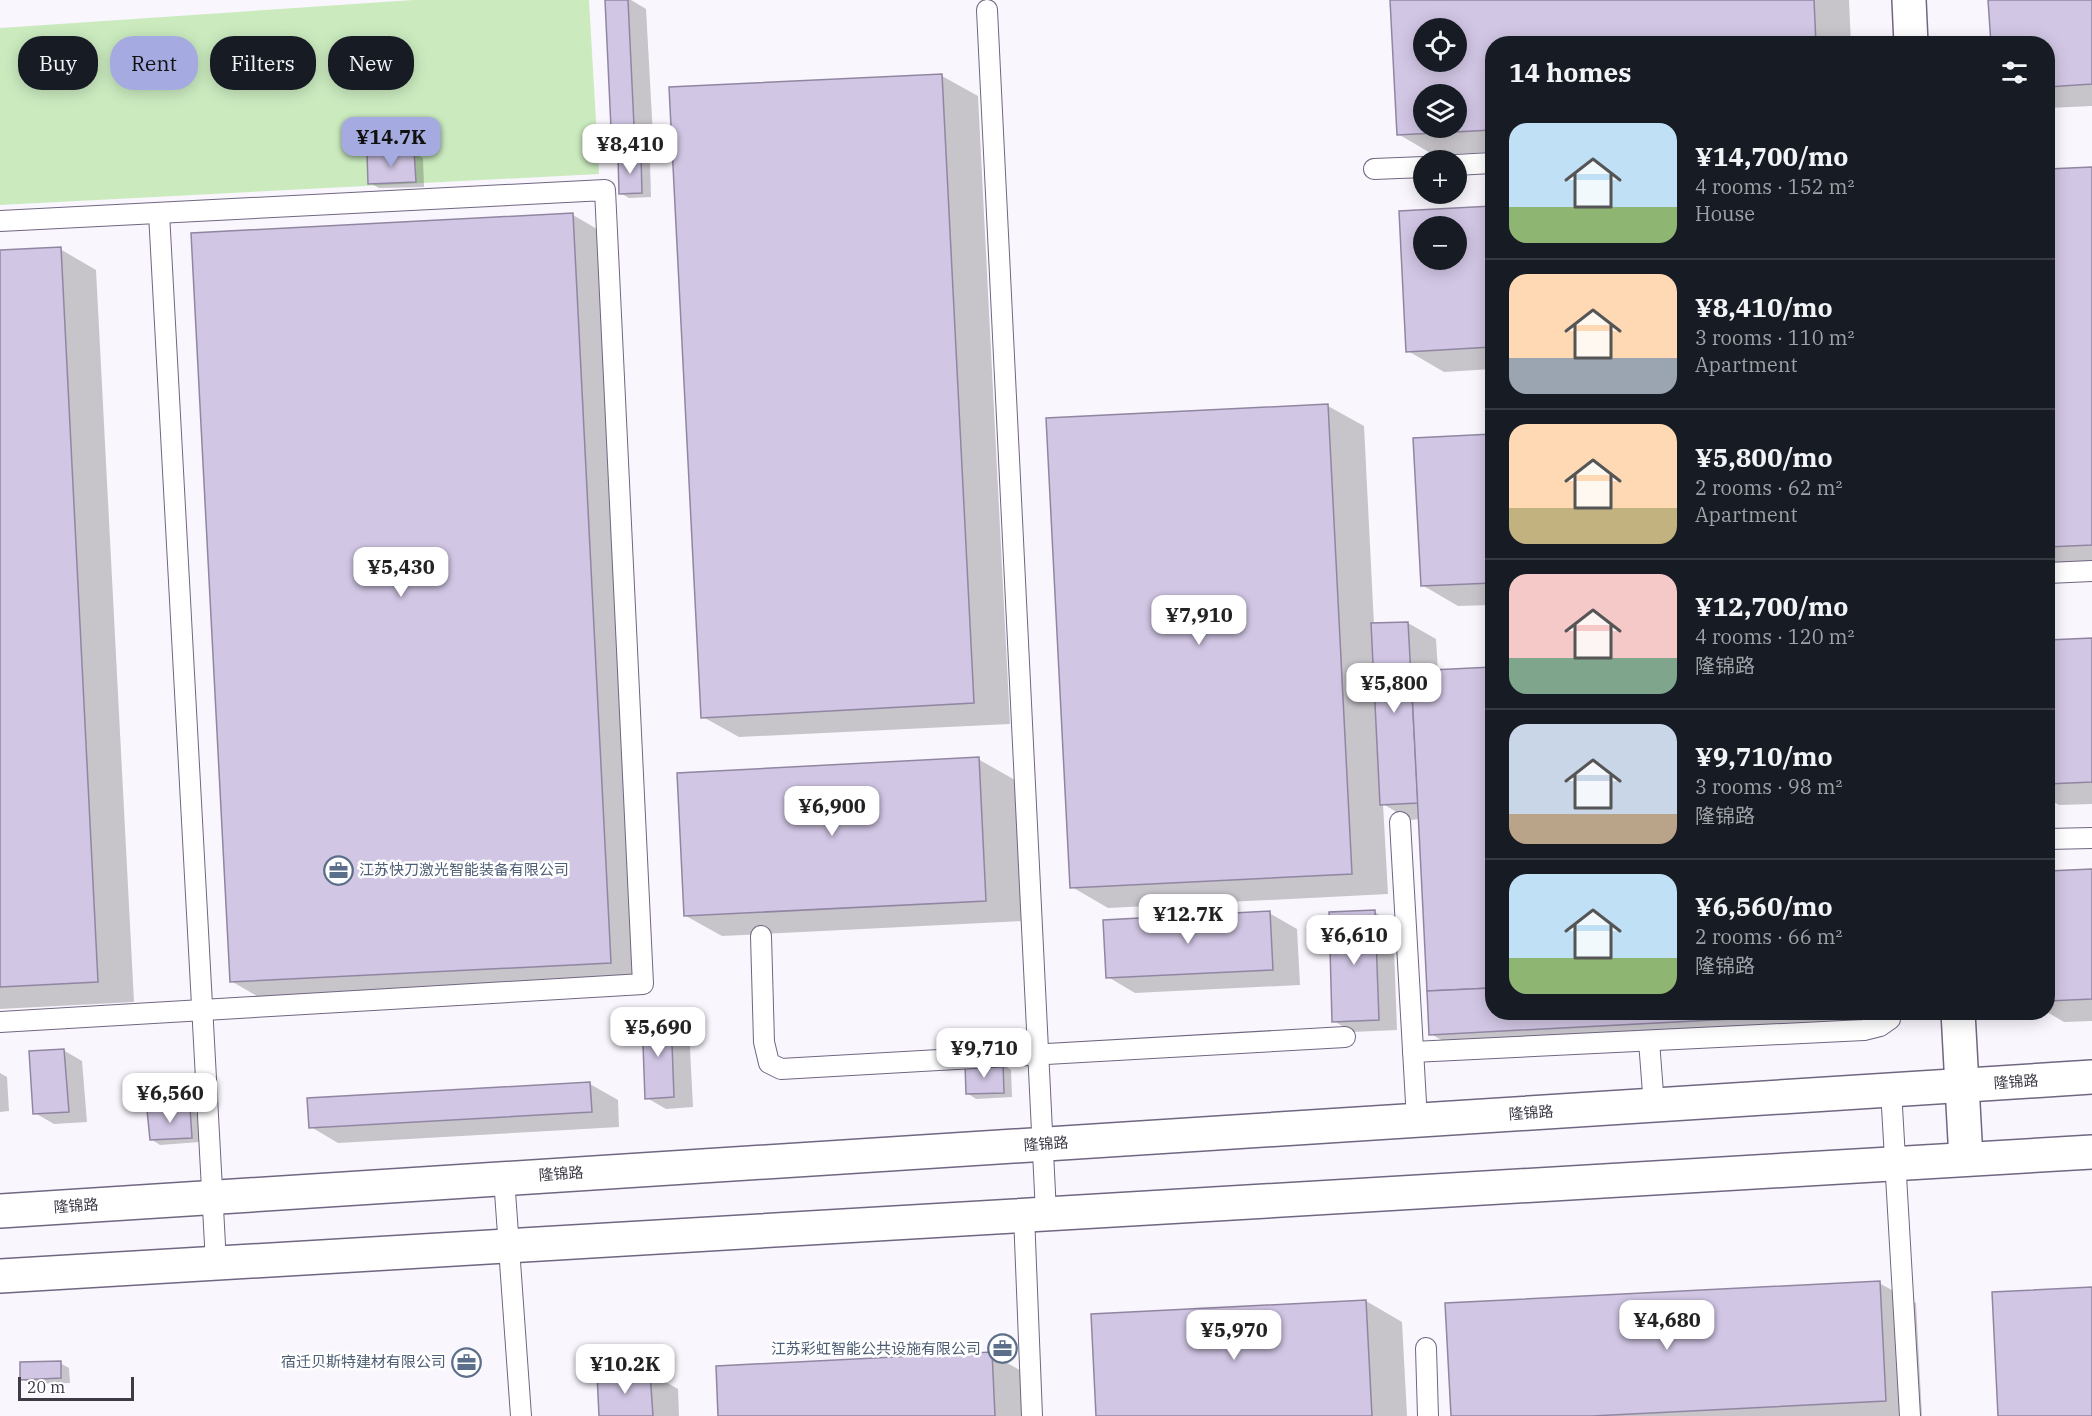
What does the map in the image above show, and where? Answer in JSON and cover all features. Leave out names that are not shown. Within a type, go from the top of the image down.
[{"type":"main road","points":[[1909,0],[1911,36]]},
{"type":"main road","points":[[1958,1020],[1966,1159]]},
{"type":"main road","name":"隆锦路","points":[[0,1210],[2092,1077]]},
{"type":"main road","points":[[0,1276],[2092,1152]]},
{"type":"lane","points":[[1909,0],[1915,0]]},
{"type":"lane","points":[[987,10],[1043,1144],[1035,1214],[1032,1416]]},
{"type":"lane","points":[[1467,164],[1485,163]]},
{"type":"lane","points":[[1374,169],[1413,167]]},
{"type":"lane","points":[[0,221],[606,190],[643,984],[0,1022]]},
{"type":"lane","points":[[159,213],[216,1263]]},
{"type":"lane","points":[[2055,573],[2092,571]]},
{"type":"lane","points":[[1400,822],[1417,1120]]},
{"type":"lane","points":[[2055,839],[2092,838]]},
{"type":"lane","points":[[761,936],[764,1042],[769,1063],[782,1069],[1344,1037]]},
{"type":"lane","points":[[1413,1052],[1864,1030],[1880,1026],[1889,1020]]},
{"type":"lane","points":[[1650,1041],[1654,1106]]},
{"type":"lane","points":[[1891,1090],[1910,1416]]},
{"type":"lane","points":[[504,1178],[521,1416]]},
{"type":"lane","points":[[1426,1348],[1428,1416]]},
{"type":"green space","points":[[413,0],[589,0],[599,174],[0,205],[0,28]]},
{"type":"building","points":[[605,0],[628,0],[634,126],[611,128]]},
{"type":"building","points":[[1390,0],[1814,0],[1816,36],[1485,36],[1485,130],[1467,131],[1467,84],[1413,84],[1413,134],[1397,135]]},
{"type":"building","points":[[1988,0],[2092,0],[2092,84],[2055,87],[2055,36],[1990,36]]},
{"type":"building","points":[[942,74],[974,703],[701,718],[669,87]]},
{"type":"building","points":[[414,151],[416,182],[368,184],[367,153]]},
{"type":"building","points":[[641,155],[642,193],[619,194],[618,157]]},
{"type":"building","points":[[2092,167],[2092,545],[2055,547],[2055,169]]},
{"type":"building","points":[[1485,206],[1485,347],[1406,352],[1399,211]]},
{"type":"building","points":[[573,213],[611,963],[230,982],[191,233]]},
{"type":"building","points":[[61,247],[98,982],[0,987],[0,250]]},
{"type":"building","points":[[1328,404],[1352,874],[1070,888],[1046,418]]},
{"type":"building","points":[[1485,434],[1485,583],[1421,586],[1413,438]]},
{"type":"building","points":[[1408,622],[1418,803],[1380,805],[1371,623]]},
{"type":"building","points":[[2092,638],[2092,782],[2055,784],[2055,640]]},
{"type":"building","points":[[1485,667],[1485,988],[1427,991],[1411,671]]},
{"type":"building","points":[[979,757],[986,901],[684,916],[677,773]]},
{"type":"building","points":[[2092,869],[2092,999],[2055,1001],[2055,871]]},
{"type":"building","points":[[1375,910],[1379,1020],[1332,1022],[1329,912]]},
{"type":"building","points":[[1270,911],[1273,970],[1106,978],[1103,920]]},
{"type":"building","points":[[1485,988],[1485,1020],[1713,1020],[1429,1035],[1427,991]]},
{"type":"building","points":[[671,1017],[674,1097],[645,1099],[642,1018]]},
{"type":"building","points":[[64,1049],[69,1112],[33,1114],[29,1051]]},
{"type":"building","points":[[1003,1063],[1004,1093],[966,1094],[965,1064]]},
{"type":"building","points":[[590,1082],[592,1112],[309,1128],[307,1098]]},
{"type":"building","points":[[190,1108],[192,1138],[150,1140],[147,1110]]},
{"type":"building","points":[[1880,1281],[1886,1401],[1592,1416],[1451,1416],[1445,1303]]},
{"type":"building","points":[[2092,1287],[2092,1416],[1998,1416],[1992,1292]]},
{"type":"building","points":[[1366,1300],[1372,1416],[1096,1416],[1091,1314]]},
{"type":"building","points":[[992,1352],[995,1416],[718,1416],[716,1366]]},
{"type":"building","points":[[61,1361],[61,1378],[20,1380],[20,1362]]},
{"type":"building","points":[[650,1372],[653,1416],[599,1416],[597,1374]]},
{"type":"place","name":"江苏快刀激光智能装备有限公司","points":[[338,870]]},
{"type":"place","name":"江苏彩虹智能公共设施有限公司","points":[[1002,1349]]},
{"type":"place","name":"宿迁贝斯特建材有限公司","points":[[467,1362]]}]
